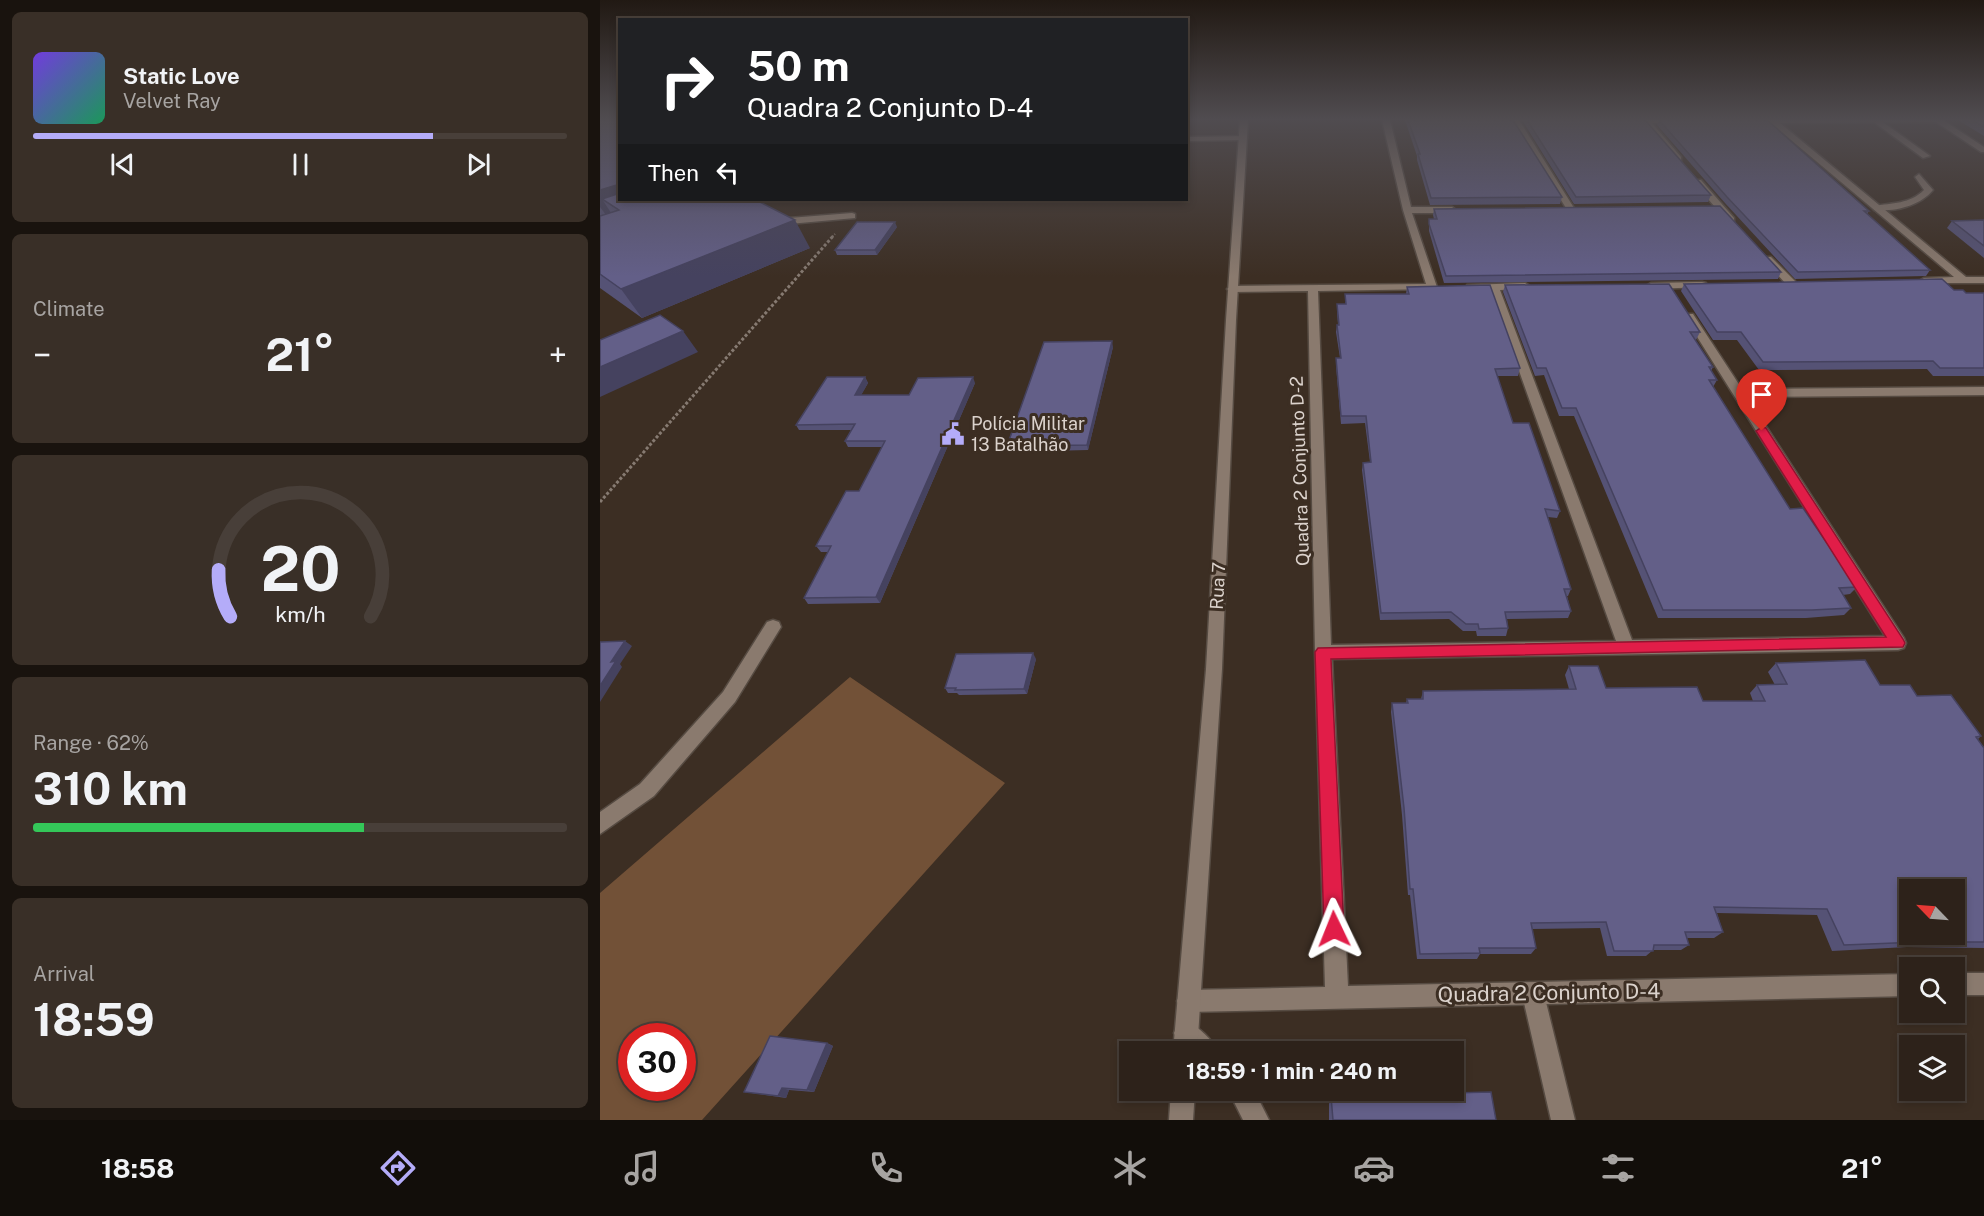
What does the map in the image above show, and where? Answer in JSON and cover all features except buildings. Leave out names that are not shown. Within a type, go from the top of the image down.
[{"type":"street","name":"Rua 7","points":[[1186,1041],[1214,669],[1241,172]]},
{"type":"street","points":[[1233,289],[1437,287],[1407,210],[1398,172]]},
{"type":"street","points":[[1548,172],[1570,208]]},
{"type":"street","points":[[1834,172],[1964,280]]},
{"type":"street","points":[[1691,173],[1735,224]]},
{"type":"street","points":[[1877,208],[1906,204],[1921,199],[1929,190],[1919,177]]},
{"type":"street","points":[[1708,207],[1720,207]]},
{"type":"street","points":[[1558,208],[1581,208]]},
{"type":"street","points":[[1407,210],[1465,210]]},
{"type":"street","points":[[789,221],[852,216]]},
{"type":"street","points":[[1759,250],[1785,283],[1802,283]]},
{"type":"street","points":[[1917,281],[1984,280]]},
{"type":"street","points":[[1635,286],[1676,295],[1714,285]]},
{"type":"street","points":[[1494,286],[1627,649]]},
{"type":"street","points":[[1463,287],[1541,286]]},
{"type":"street","name":"Quadra 2 Conjunto D-2","points":[[1313,288],[1336,998]]},
{"type":"street","points":[[1323,652],[1898,643],[1676,295]]},
{"type":"street","points":[[1737,393],[1984,391]]},
{"type":"street","points":[[600,824],[647,790],[729,697],[773,627]]},
{"type":"street","points":[[1965,984],[1984,984]]},
{"type":"street","name":"Quadra 2 Conjunto D-4","points":[[1188,1001],[1899,985]]},
{"type":"street","points":[[1533,994],[1563,1120]]},
{"type":"street","points":[[1181,1120],[1182,1101]]},
{"type":"street","points":[[1246,1101],[1257,1120]]},
{"type":"path","points":[[600,502],[852,216]]},
{"type":"shaded area","points":[[850,677],[1005,783],[702,1120],[600,1120],[600,893]]},
{"type":"place","name":"Polícia Militar 13 Batalhão","points":[[953,434]]},
{"type":"route","points":[[1334,929],[1323,652],[1898,643],[1762,431]]}]
